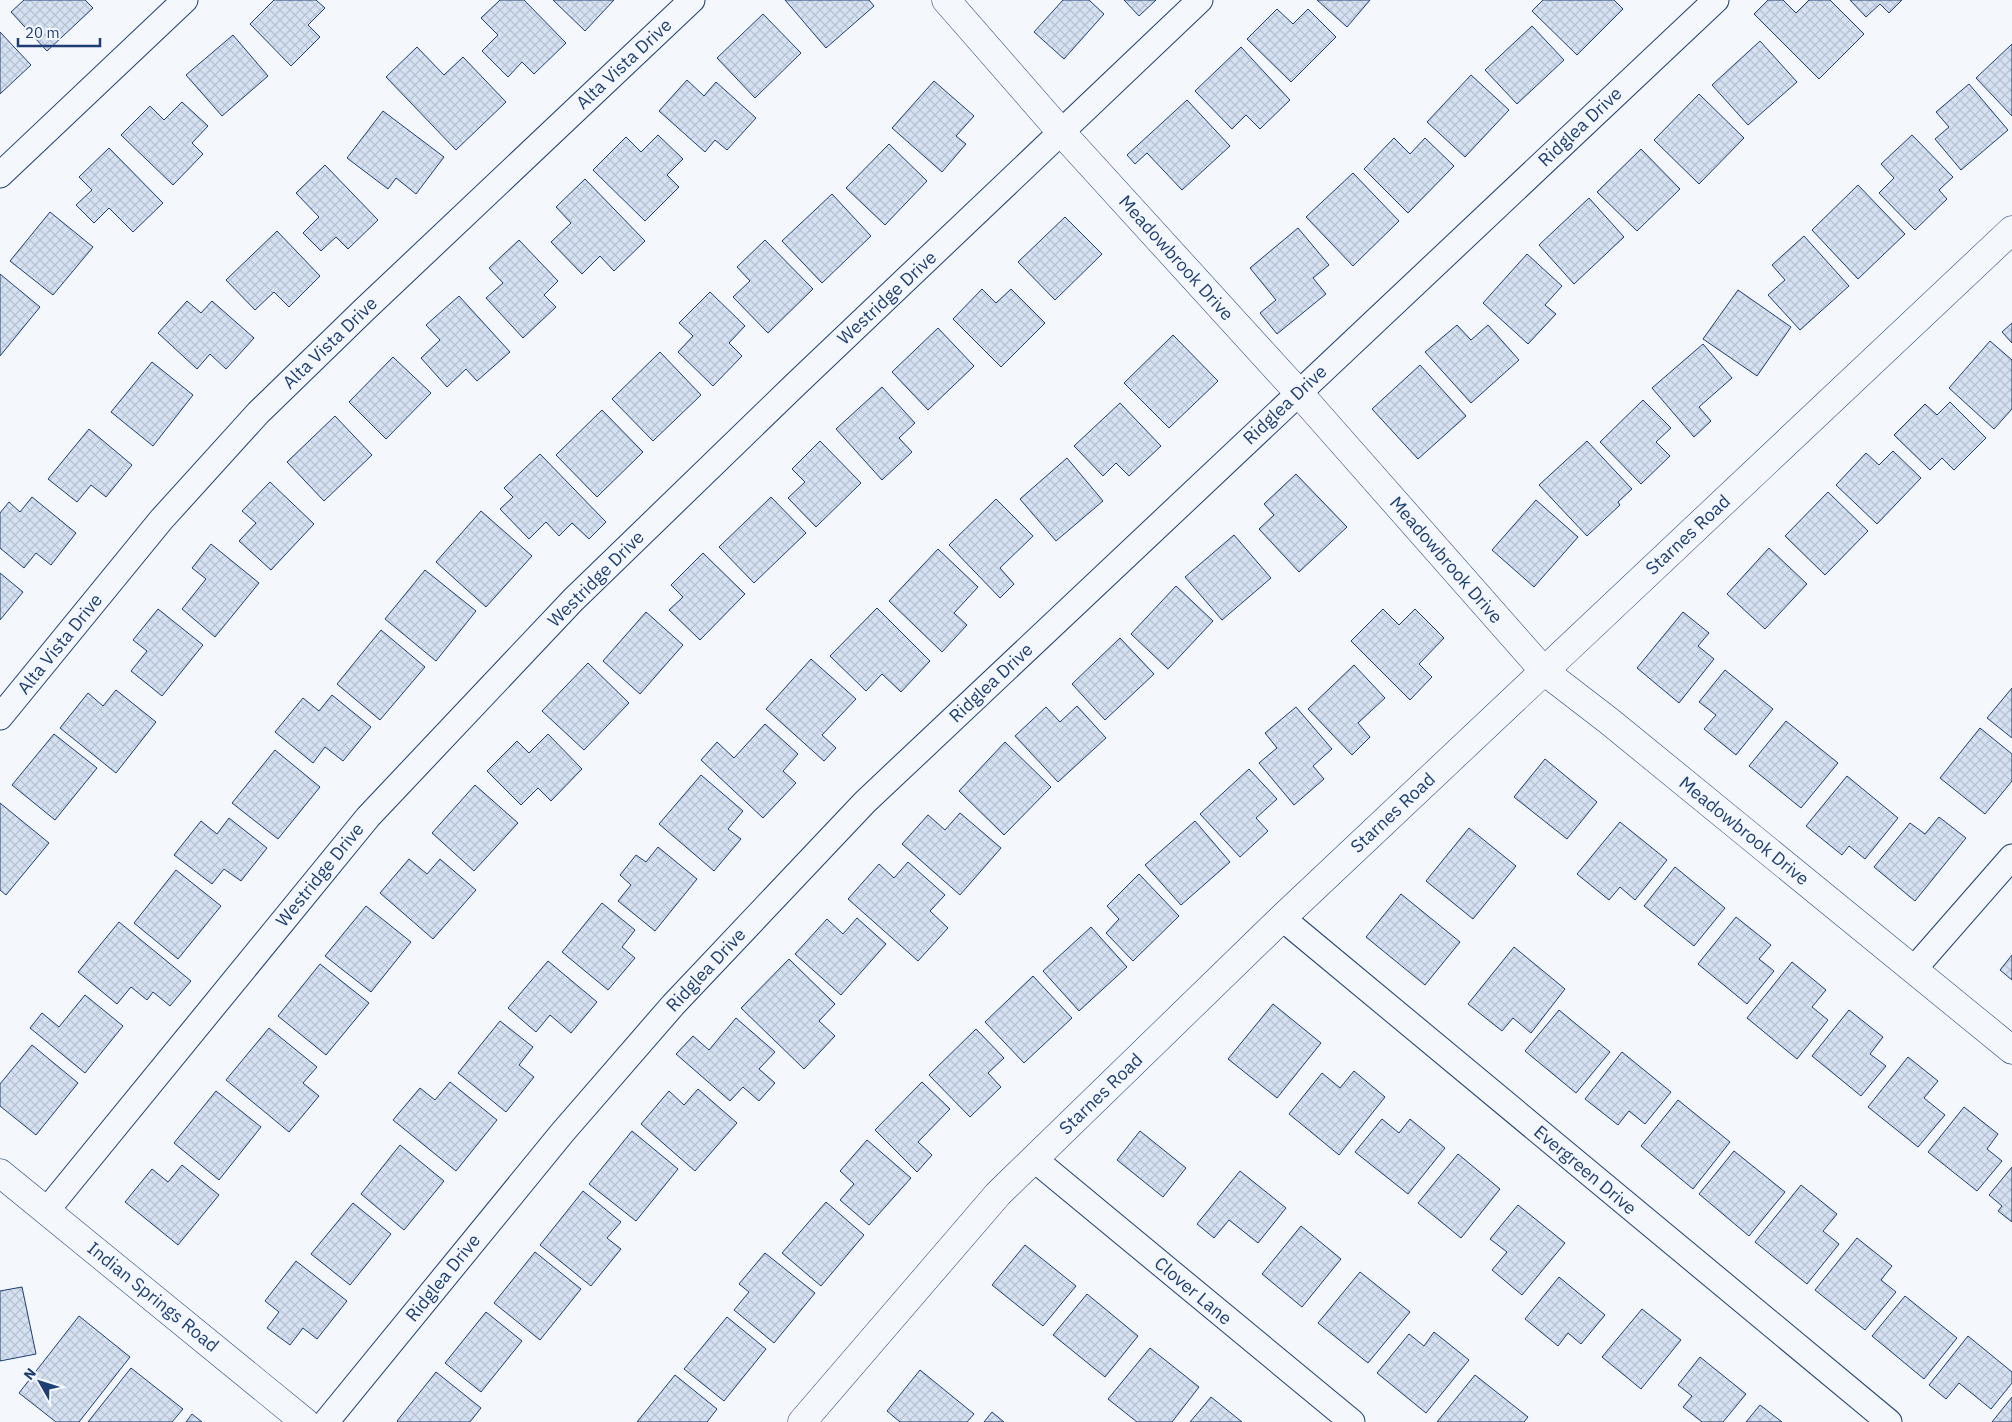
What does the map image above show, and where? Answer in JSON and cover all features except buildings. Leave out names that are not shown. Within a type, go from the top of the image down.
[{"type":"street","points":[[0,175],[185,0]]},
{"type":"street","name":"Alta Vista Drive","points":[[0,717],[162,520],[258,413],[364,310],[692,0]]},
{"type":"street","name":"Meadowbrook Drive","points":[[946,0],[1062,133],[1298,392],[1544,671],[1617,727],[2012,1050]]},
{"type":"street","name":"Westridge Drive","points":[[47,1210],[368,816],[573,600],[795,385],[1200,0]]},
{"type":"street","name":"Ridglea Drive","points":[[326,1422],[562,1133],[673,1005],[865,802],[1716,0]]},
{"type":"street","name":"Starnes Road","points":[[805,1421],[998,1194],[1282,918],[2012,230]]},
{"type":"street","points":[[1914,969],[2012,857]]},
{"type":"street","name":"Evergreen Drive","points":[[1282,918],[1888,1422]]},
{"type":"street","name":"Clover Lane","points":[[1034,1160],[1352,1422]]},
{"type":"street","name":"Indian Springs Road","points":[[0,1173],[305,1422]]}]
